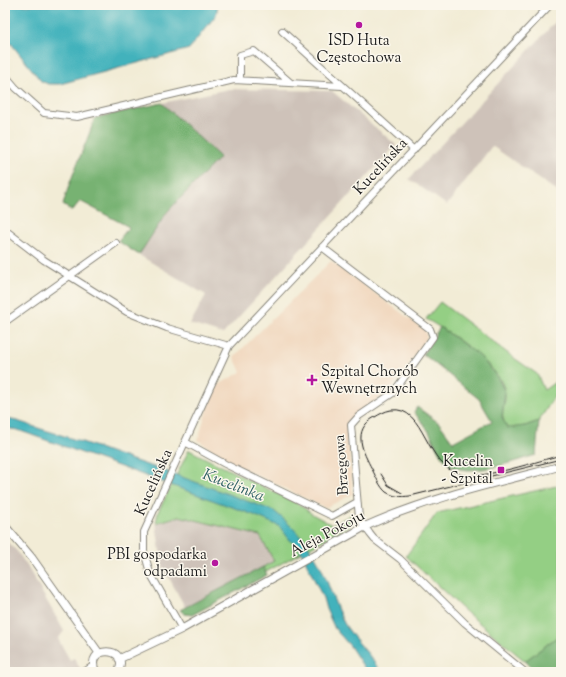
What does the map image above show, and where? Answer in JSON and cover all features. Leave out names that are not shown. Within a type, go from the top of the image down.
[{"type":"street","name":"Kucelińska","points":[[182,629],[150,573],[144,551],[144,532],[229,346],[550,5]]},
{"type":"street","points":[[282,31],[414,150]]},
{"type":"street","points":[[240,80],[240,55],[254,51],[291,83]]},
{"type":"street","points":[[5,75],[16,88],[44,113],[77,118],[240,80],[342,86]]},
{"type":"street","points":[[5,230],[44,260],[127,312],[167,328],[229,346]]},
{"type":"street","points":[[5,322],[116,243]]},
{"type":"street","name":"Brzegowa","points":[[322,247],[430,329],[433,337],[392,394],[359,416],[351,425],[359,518],[374,539],[400,559],[465,623],[526,672]]},
{"type":"street","points":[[185,442],[225,464],[332,516],[357,502]]},
{"type":"street","name":"Aleja Pokoju","points":[[119,659],[182,629],[366,526],[432,500],[561,466]]},
{"type":"street","points":[[5,526],[32,558],[99,653]]},
{"type":"street","points":[[84,672],[94,669],[95,658],[99,653],[110,651],[119,659],[120,667],[118,672]]},
{"type":"shaded area","points":[[560,17],[561,194],[492,146],[447,205],[409,179]]},
{"type":"shaded area","points":[[229,89],[332,91],[396,145],[223,334],[190,324],[206,295],[139,255],[167,212],[220,157],[162,103]]},
{"type":"shaded area","name":"Szpital Chorób Wewnętrznych","points":[[331,261],[425,330],[427,338],[390,391],[347,423],[353,494],[325,508],[228,461],[198,440],[213,388],[241,372],[234,357]]},
{"type":"shaded area","name":"PBI gospodarka odpadami","points":[[179,516],[260,536],[274,561],[185,607],[162,565],[156,523]]},
{"type":"shaded area","points":[[5,540],[17,551],[27,566],[64,631],[58,639],[70,660],[74,658],[82,672],[5,672]]},
{"type":"green space","points":[[162,103],[220,157],[167,212],[139,255],[118,241],[129,227],[80,201],[72,211],[63,205],[95,118]]},
{"type":"green space","points":[[440,302],[537,374],[544,390],[561,378],[561,394],[557,392],[539,421],[525,426],[507,429],[503,418],[505,393],[502,383],[495,372],[485,361],[460,341],[426,319]]},
{"type":"green space","points":[[440,327],[480,356],[498,378],[505,392],[502,417],[507,428],[525,426],[539,421],[536,455],[503,465],[478,470],[456,468],[448,463],[442,456],[427,429],[414,412],[417,407],[439,423],[453,442],[492,421],[479,399],[423,354]]},
{"type":"green space","points":[[189,450],[300,505],[312,514],[332,525],[351,515],[352,524],[266,572],[263,567],[274,561],[260,536],[179,516],[156,523],[158,512]]},
{"type":"green space","points":[[561,485],[561,634],[525,661],[466,612],[406,556],[437,513]]},
{"type":"green space","points":[[263,567],[267,575],[192,615],[185,614],[180,610]]},
{"type":"green space","points":[[561,634],[561,672],[538,672],[525,661]]},
{"type":"water","points":[[5,5],[218,5],[216,15],[189,49],[60,84],[48,84],[41,81],[5,36]]},
{"type":"water","points":[[5,419],[19,422],[134,460],[274,511],[295,530],[313,552],[322,569],[344,623],[372,659],[380,672],[367,672],[350,646],[335,629],[323,598],[299,547],[290,540],[279,526],[254,515],[18,430],[5,428]]},
{"type":"tram line","points":[[561,455],[498,472],[473,476],[463,475],[450,470],[440,461],[412,417],[403,411],[391,410],[379,415],[368,422],[363,428],[361,435],[361,442],[365,456],[380,485],[386,492],[398,496],[410,496],[561,459]]},
{"type":"tram line","points":[[381,474],[388,485],[402,493]]},
{"type":"place","name":"ISD Huta Częstochowa","points":[[359,25]]},
{"type":"place","name":"Szpital Chorób Wewnętrznych","points":[[312,380]]},
{"type":"place","name":"Kucelin - Szpital","points":[[501,470]]},
{"type":"place","name":"PBI gospodarka odpadami","points":[[215,563]]},
{"type":"water label","name":"Kucelinka","points":[[234,484]]}]
